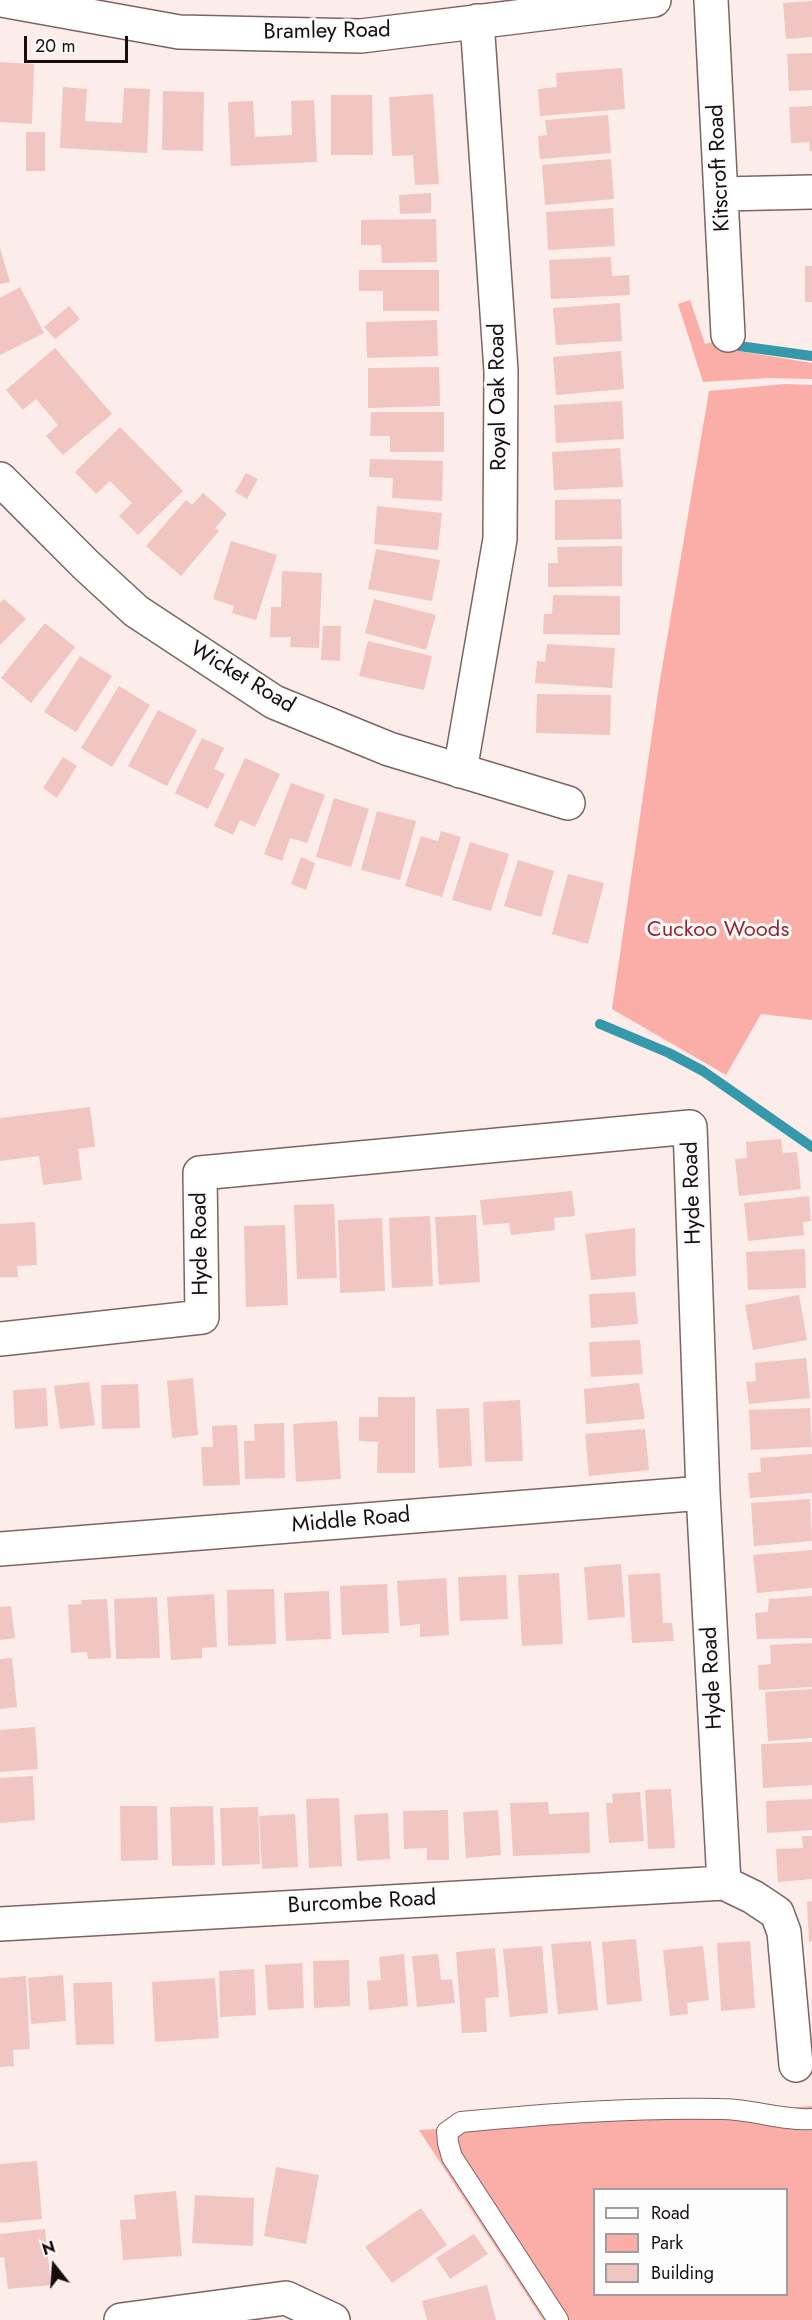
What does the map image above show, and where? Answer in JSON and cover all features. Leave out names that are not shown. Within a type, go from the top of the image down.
[{"type":"street","name":"Bramley Road","points":[[1,0],[179,32],[361,36],[654,0]]},
{"type":"street","name":"Kitscroft Road","points":[[711,0],[728,335]]},
{"type":"street","name":"Royal Oak Road","points":[[460,771],[500,540],[501,371],[477,21]]},
{"type":"street","points":[[722,194],[812,192]]},
{"type":"street","name":"Wicket Road","points":[[0,479],[86,565],[136,611],[274,702],[389,749],[568,803]]},
{"type":"street","name":"Hyde Road","points":[[0,1339],[202,1317],[200,1173],[690,1127],[703,1493],[723,1883]]},
{"type":"street","name":"Middle Road","points":[[0,1549],[703,1493]]},
{"type":"street","points":[[723,1883],[753,1897],[777,1913],[784,1932],[796,2065]]},
{"type":"street","name":"Burcombe Road","points":[[0,1924],[723,1883]]},
{"type":"street","points":[[121,2320],[286,2298],[333,2320]]},
{"type":"lane","points":[[558,2320],[452,2157],[447,2132],[461,2122],[636,2110],[721,2109],[812,2120]]},
{"type":"green space","points":[[690,300],[705,344],[726,339],[732,350],[812,363],[812,379],[769,378],[703,382],[678,304]]},
{"type":"green space","name":"Cuckoo Woods","points":[[785,384],[812,385],[812,1020],[761,1014],[726,1075],[612,1009],[659,686],[709,391]]},
{"type":"green space","points":[[812,2106],[812,2320],[543,2320],[419,2130]]},
{"type":"building","points":[[812,1],[812,37],[786,39],[783,3]]},
{"type":"building","points":[[812,53],[812,90],[789,91],[787,54]]},
{"type":"building","points":[[0,62],[34,64],[32,124],[0,122]]},
{"type":"building","points":[[622,68],[625,109],[540,116],[538,89],[557,87],[556,73]]},
{"type":"building","points":[[63,87],[87,89],[85,121],[122,123],[124,88],[150,89],[147,153],[60,148]]},
{"type":"building","points":[[163,91],[204,92],[203,151],[162,150]]},
{"type":"building","points":[[433,94],[439,184],[415,185],[413,155],[392,156],[389,97]]},
{"type":"building","points":[[331,95],[372,95],[373,155],[331,155]]},
{"type":"building","points":[[314,100],[317,162],[231,166],[228,102],[253,101],[255,137],[292,135],[291,101]]},
{"type":"building","points":[[812,106],[812,151],[810,151],[809,142],[791,143],[789,107]]},
{"type":"building","points":[[608,115],[611,153],[540,159],[538,136],[547,135],[545,120]]},
{"type":"building","points":[[26,132],[45,132],[45,171],[26,171]]},
{"type":"building","points":[[611,159],[614,199],[545,205],[542,165]]},
{"type":"building","points":[[431,193],[431,213],[400,214],[399,195]]},
{"type":"building","points":[[613,208],[615,246],[548,250],[546,212]]},
{"type":"building","points":[[436,219],[437,262],[382,263],[381,245],[361,245],[361,220]]},
{"type":"building","points":[[0,248],[10,282],[0,284]]},
{"type":"building","points":[[611,257],[612,276],[629,275],[630,295],[551,299],[549,260]]},
{"type":"building","points":[[805,266],[812,266],[812,302],[805,302]]},
{"type":"building","points":[[359,270],[439,270],[439,311],[383,311],[383,291],[359,291]]},
{"type":"building","points":[[20,287],[44,333],[0,355],[0,298]]},
{"type":"building","points":[[620,303],[622,341],[556,345],[553,308]]},
{"type":"building","points":[[69,306],[80,319],[55,339],[44,327]]},
{"type":"building","points":[[437,320],[438,356],[367,358],[366,322]]},
{"type":"building","points":[[55,348],[112,414],[63,455],[46,436],[58,425],[36,399],[23,410],[6,390]]},
{"type":"building","points":[[621,351],[624,389],[556,395],[553,357]]},
{"type":"building","points":[[439,367],[440,406],[368,408],[368,368]]},
{"type":"building","points":[[622,401],[624,439],[556,443],[554,405]]},
{"type":"building","points":[[371,412],[444,412],[444,452],[390,452],[390,436],[370,436]]},
{"type":"building","points":[[120,427],[183,491],[138,535],[119,516],[132,503],[110,481],[96,494],[75,472]]},
{"type":"building","points":[[620,448],[623,487],[554,490],[552,452]]},
{"type":"building","points":[[370,459],[443,461],[442,501],[392,498],[393,478],[369,477]]},
{"type":"building","points":[[246,473],[258,479],[247,499],[235,492]]},
{"type":"building","points":[[203,493],[227,514],[215,528],[219,531],[181,576],[146,546],[186,500],[192,505]]},
{"type":"building","points":[[621,499],[622,539],[555,540],[555,500]]},
{"type":"building","points":[[377,506],[442,513],[438,550],[374,544]]},
{"type":"building","points":[[231,541],[277,555],[256,620],[232,613],[234,606],[213,599]]},
{"type":"building","points":[[622,546],[622,586],[548,587],[548,563],[558,563],[557,547]]},
{"type":"building","points":[[376,549],[440,560],[432,601],[368,589]]},
{"type":"building","points":[[282,571],[322,573],[319,648],[290,647],[291,637],[270,637],[271,607],[281,607]]},
{"type":"building","points":[[553,595],[620,596],[620,635],[543,634],[544,614],[552,614]]},
{"type":"building","points":[[4,599],[26,619],[0,645],[0,603]]},
{"type":"building","points":[[374,599],[436,615],[426,650],[365,633]]},
{"type":"building","points":[[45,623],[75,647],[31,703],[1,678]]},
{"type":"building","points":[[323,626],[341,626],[340,661],[321,660]]},
{"type":"building","points":[[368,641],[432,656],[424,690],[359,676]]},
{"type":"building","points":[[547,644],[615,648],[612,688],[535,683],[537,661],[545,662]]},
{"type":"building","points":[[80,656],[112,676],[76,732],[44,712]]},
{"type":"building","points":[[119,686],[150,705],[112,767],[81,748]]},
{"type":"building","points":[[537,694],[611,695],[610,735],[536,733]]},
{"type":"building","points":[[158,710],[197,730],[167,786],[128,766]]},
{"type":"building","points":[[202,738],[224,748],[214,769],[225,774],[208,809],[175,793]]},
{"type":"building","points":[[63,757],[77,766],[57,798],[43,788]]},
{"type":"building","points":[[245,758],[280,774],[255,827],[240,820],[233,835],[214,826]]},
{"type":"building","points":[[291,783],[325,795],[307,843],[290,838],[282,861],[264,854]]},
{"type":"building","points":[[334,798],[369,809],[351,867],[316,857]]},
{"type":"building","points":[[377,811],[416,821],[400,880],[361,870]]},
{"type":"building","points":[[441,831],[461,837],[442,897],[405,886],[421,836],[438,841]]},
{"type":"building","points":[[470,842],[509,854],[491,911],[452,900]]},
{"type":"building","points":[[301,857],[315,863],[306,890],[291,884]]},
{"type":"building","points":[[518,860],[554,871],[541,917],[504,906]]},
{"type":"building","points":[[568,874],[604,883],[588,944],[552,934]]},
{"type":"building","points":[[90,1107],[95,1147],[78,1149],[82,1180],[43,1185],[39,1156],[0,1161],[0,1118]]},
{"type":"building","points":[[781,1139],[783,1153],[797,1152],[801,1189],[739,1196],[735,1159],[747,1158],[746,1142]]},
{"type":"building","points":[[572,1191],[575,1216],[554,1218],[555,1230],[511,1235],[509,1223],[483,1225],[480,1200]]},
{"type":"building","points":[[809,1196],[811,1221],[803,1222],[804,1235],[748,1241],[744,1203]]},
{"type":"building","points":[[334,1204],[337,1278],[297,1279],[294,1205]]},
{"type":"building","points":[[476,1215],[480,1282],[439,1285],[435,1217]]},
{"type":"building","points":[[430,1216],[433,1286],[392,1288],[389,1218]]},
{"type":"building","points":[[382,1218],[385,1291],[340,1293],[338,1220]]},
{"type":"building","points":[[35,1222],[37,1265],[17,1266],[18,1277],[0,1277],[0,1224]]},
{"type":"building","points":[[285,1225],[288,1305],[246,1307],[244,1226]]},
{"type":"building","points":[[635,1228],[636,1276],[591,1280],[585,1234]]},
{"type":"building","points":[[805,1249],[806,1288],[748,1290],[746,1252]]},
{"type":"building","points":[[635,1292],[638,1324],[591,1328],[589,1294]]},
{"type":"building","points":[[799,1295],[807,1340],[753,1350],[745,1305]]},
{"type":"building","points":[[640,1340],[643,1374],[591,1377],[589,1342]]},
{"type":"building","points":[[806,1358],[810,1398],[749,1404],[746,1382],[756,1381],[755,1363]]},
{"type":"building","points":[[193,1378],[198,1435],[172,1438],[167,1381]]},
{"type":"building","points":[[89,1382],[95,1425],[60,1429],[54,1386]]},
{"type":"building","points":[[639,1383],[645,1419],[586,1424],[584,1389]]},
{"type":"building","points":[[138,1384],[140,1428],[102,1429],[101,1385]]},
{"type":"building","points":[[46,1388],[48,1426],[15,1429],[13,1390]]},
{"type":"building","points":[[378,1397],[415,1397],[415,1473],[377,1473],[378,1442],[359,1441],[359,1417],[378,1417]]},
{"type":"building","points":[[520,1400],[523,1461],[485,1462],[483,1402]]},
{"type":"building","points":[[469,1408],[472,1466],[439,1468],[436,1409]]},
{"type":"building","points":[[810,1408],[812,1447],[751,1450],[749,1410]]},
{"type":"building","points":[[337,1421],[341,1479],[296,1482],[293,1424]]},
{"type":"building","points":[[284,1423],[285,1478],[245,1479],[244,1441],[255,1441],[254,1424]]},
{"type":"building","points":[[237,1425],[240,1485],[203,1486],[201,1447],[213,1447],[212,1426]]},
{"type":"building","points":[[645,1429],[649,1470],[589,1476],[585,1434]]},
{"type":"building","points":[[812,1454],[812,1493],[750,1498],[748,1473],[761,1472],[760,1458]]},
{"type":"building","points":[[810,1499],[812,1541],[754,1546],[751,1503]]},
{"type":"building","points":[[812,1550],[812,1588],[757,1593],[753,1555]]},
{"type":"building","points":[[621,1564],[625,1617],[588,1620],[584,1567]]},
{"type":"building","points":[[559,1573],[563,1644],[522,1646],[518,1575]]},
{"type":"building","points":[[660,1573],[663,1623],[672,1623],[674,1641],[632,1643],[628,1575]]},
{"type":"building","points":[[506,1575],[508,1619],[460,1621],[458,1577]]},
{"type":"building","points":[[446,1578],[449,1635],[420,1637],[420,1624],[400,1626],[397,1581]]},
{"type":"building","points":[[387,1584],[389,1633],[342,1635],[340,1586]]},
{"type":"building","points":[[274,1589],[276,1644],[228,1646],[227,1590]]},
{"type":"building","points":[[329,1591],[331,1639],[286,1641],[284,1593]]},
{"type":"building","points":[[214,1594],[217,1647],[202,1648],[202,1658],[171,1660],[167,1597]]},
{"type":"building","points":[[812,1596],[812,1638],[757,1639],[755,1613],[768,1612],[769,1599]]},
{"type":"building","points":[[157,1597],[160,1658],[116,1659],[114,1599]]},
{"type":"building","points":[[107,1599],[111,1658],[88,1659],[87,1652],[71,1653],[68,1605],[82,1604],[81,1600]]},
{"type":"building","points":[[11,1606],[15,1638],[0,1640],[0,1607]]},
{"type":"building","points":[[812,1643],[812,1687],[759,1690],[758,1665],[771,1664],[770,1645]]},
{"type":"building","points":[[12,1658],[17,1707],[0,1709],[0,1659]]},
{"type":"building","points":[[812,1689],[812,1738],[768,1741],[765,1692]]},
{"type":"building","points":[[35,1727],[38,1769],[0,1772],[0,1730]]},
{"type":"building","points":[[812,1742],[812,1785],[763,1788],[761,1744]]},
{"type":"building","points":[[33,1776],[35,1820],[0,1823],[0,1778]]},
{"type":"building","points":[[671,1789],[675,1848],[648,1849],[645,1790]]},
{"type":"building","points":[[640,1792],[644,1841],[609,1843],[606,1803],[613,1803],[612,1794]]},
{"type":"building","points":[[339,1798],[342,1866],[309,1868],[306,1799]]},
{"type":"building","points":[[812,1799],[812,1830],[767,1833],[766,1801]]},
{"type":"building","points":[[548,1802],[549,1814],[589,1812],[590,1853],[513,1856],[510,1803]]},
{"type":"building","points":[[120,1806],[157,1806],[158,1860],[121,1861]]},
{"type":"building","points":[[213,1806],[215,1865],[172,1866],[170,1807]]},
{"type":"building","points":[[258,1807],[260,1864],[222,1866],[220,1808]]},
{"type":"building","points":[[448,1810],[449,1860],[427,1860],[427,1848],[404,1849],[403,1811]]},
{"type":"building","points":[[498,1810],[501,1855],[466,1858],[463,1812]]},
{"type":"building","points":[[388,1813],[390,1859],[357,1861],[354,1815]]},
{"type":"building","points":[[295,1814],[298,1867],[262,1869],[259,1816]]},
{"type":"building","points":[[802,1836],[812,1836],[812,1879],[778,1882],[776,1849],[803,1848]]},
{"type":"building","points":[[812,1901],[812,1941],[809,1942],[807,1902]]},
{"type":"building","points":[[636,1939],[642,2001],[607,2005],[602,1942]]},
{"type":"building","points":[[591,1941],[598,2010],[558,2014],[551,1944]]},
{"type":"building","points":[[750,1941],[755,2008],[721,2011],[717,1943]]},
{"type":"building","points":[[542,1946],[548,2013],[510,2017],[503,1949]]},
{"type":"building","points":[[703,1946],[709,2000],[687,2003],[688,2014],[670,2016],[663,1950]]},
{"type":"building","points":[[495,1948],[499,1997],[485,1998],[487,2032],[462,2033],[456,1952]]},
{"type":"building","points":[[404,1954],[408,2006],[369,2010],[367,1981],[381,1980],[379,1957]]},
{"type":"building","points":[[438,1954],[441,1980],[452,1979],[455,2003],[417,2007],[412,1956]]},
{"type":"building","points":[[349,1960],[350,2006],[314,2008],[313,1961]]},
{"type":"building","points":[[302,1963],[304,2008],[268,2010],[265,1965]]},
{"type":"building","points":[[254,1969],[256,2015],[220,2017],[219,1971]]},
{"type":"building","points":[[63,1975],[66,2021],[31,2024],[28,1978]]},
{"type":"building","points":[[26,1976],[30,2049],[13,2050],[14,2066],[0,2067],[0,1978]]},
{"type":"building","points":[[215,1978],[219,2038],[155,2042],[152,1982]]},
{"type":"building","points":[[112,1982],[114,2044],[76,2045],[73,1983]]},
{"type":"building","points":[[37,2161],[42,2219],[0,2223],[0,2164]]},
{"type":"building","points":[[276,2167],[319,2175],[306,2244],[264,2236]]},
{"type":"building","points":[[176,2191],[182,2256],[123,2260],[120,2220],[136,2219],[134,2195]]},
{"type":"building","points":[[195,2195],[254,2198],[253,2246],[192,2243]]},
{"type":"building","points":[[421,2208],[447,2245],[392,2283],[365,2247]]},
{"type":"building","points":[[45,2229],[51,2285],[8,2289],[4,2257],[0,2258],[0,2234]]},
{"type":"building","points":[[474,2234],[488,2254],[450,2279],[436,2258]]},
{"type":"building","points":[[487,2285],[496,2320],[427,2320],[422,2301]]},
{"type":"waterway","points":[[739,346],[812,356]]},
{"type":"waterway","points":[[600,1024],[669,1053],[703,1071],[812,1147]]}]
